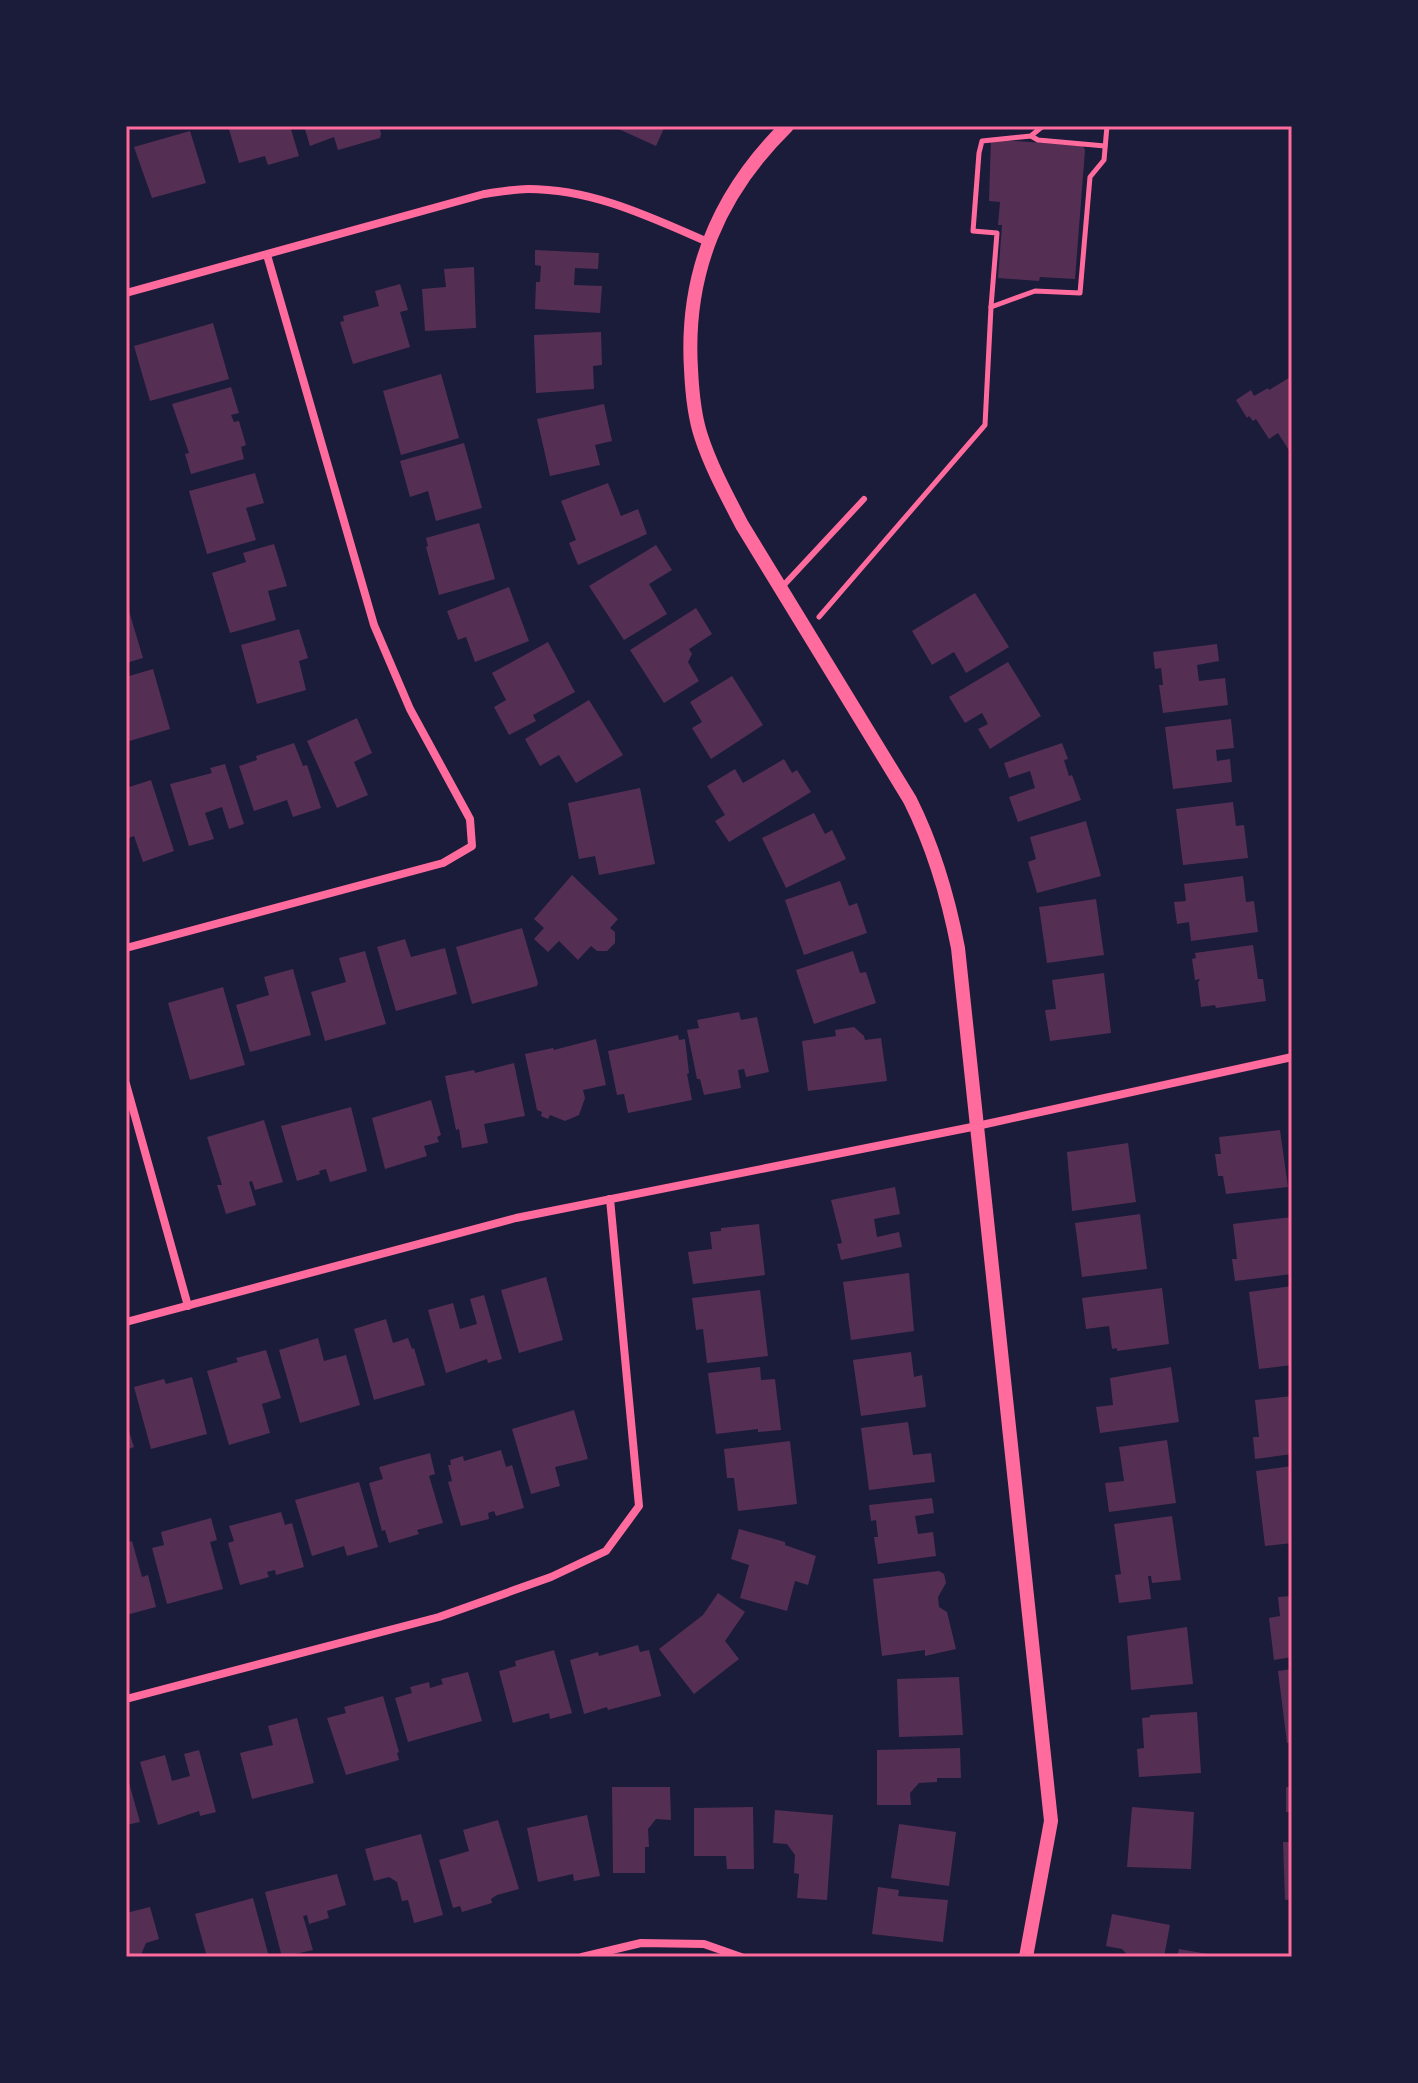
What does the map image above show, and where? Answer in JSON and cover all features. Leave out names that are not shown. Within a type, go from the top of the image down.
[{"type":"street","points":[[787,126],[760,153],[727,200],[708,242],[696,281],[689,340],[692,388],[700,433],[718,479],[742,525],[892,766],[930,840],[947,896],[958,948],[1051,1821],[1026,1957]]},
{"type":"street","points":[[126,293],[484,194],[527,189],[569,192],[610,202],[708,242]]},
{"type":"street","points":[[126,948],[443,863],[472,846],[470,819],[410,709],[374,625],[267,255]]},
{"type":"street","points":[[126,1322],[516,1218],[977,1126],[1292,1057]]},
{"type":"street","points":[[126,1084],[188,1306]]},
{"type":"street","points":[[126,1699],[439,1617],[551,1577],[606,1551],[639,1506],[610,1199]]},
{"type":"street","points":[[582,1957],[641,1943],[704,1944],[741,1957]]},
{"type":"lane","points":[[782,587],[864,499]]},
{"type":"path","points":[[808,630],[985,425],[997,233],[973,231],[979,153],[982,141],[1031,136],[1043,126]]},
{"type":"path","points":[[991,307],[1035,291],[1080,293],[1090,177],[1104,160],[1107,126]]},
{"type":"path","points":[[1031,136],[1038,140],[1105,146]]},
{"type":"building","points":[[228,126],[290,126],[299,156],[268,165],[265,156],[239,163]]},
{"type":"building","points":[[304,126],[379,126],[381,134],[380,138],[338,150],[334,137],[310,146]]},
{"type":"building","points":[[612,126],[665,126],[656,146]]},
{"type":"building","points":[[190,131],[206,183],[152,198],[134,147]]},
{"type":"building","points":[[991,139],[1083,146],[1075,279],[1040,277],[1039,281],[998,278],[1002,225],[998,225],[1000,202],[989,201]]},
{"type":"building","points":[[535,250],[599,253],[598,269],[575,268],[574,285],[602,286],[600,313],[535,309],[536,282],[540,282],[541,266],[535,265]]},
{"type":"building","points":[[474,267],[476,328],[425,331],[422,289],[446,287],[444,269]]},
{"type":"building","points":[[400,284],[408,310],[400,312],[410,347],[353,364],[340,322],[344,321],[343,316],[379,306],[375,291]]},
{"type":"building","points":[[213,323],[229,379],[150,401],[134,346]]},
{"type":"building","points":[[601,332],[602,365],[593,366],[594,389],[536,393],[534,335]]},
{"type":"building","points":[[441,374],[459,438],[401,455],[383,391]]},
{"type":"building","points":[[1292,376],[1292,455],[1278,433],[1269,439],[1256,419],[1247,418],[1236,400],[1251,390],[1254,396],[1269,390]]},
{"type":"building","points":[[231,387],[239,413],[231,415],[234,422],[239,421],[246,445],[241,447],[244,459],[191,474],[185,454],[189,453],[172,404]]},
{"type":"building","points":[[604,404],[612,441],[595,445],[600,465],[550,476],[537,419]]},
{"type":"building","points":[[464,443],[482,508],[436,521],[428,491],[410,497],[400,461]]},
{"type":"building","points":[[255,473],[264,503],[246,508],[256,540],[207,554],[189,491]]},
{"type":"building","points":[[608,483],[621,516],[638,509],[647,534],[578,565],[569,543],[576,540],[561,501]]},
{"type":"building","points":[[479,523],[495,579],[439,595],[426,538]]},
{"type":"building","points":[[274,544],[287,586],[268,591],[276,620],[230,633],[212,573],[246,562],[243,553]]},
{"type":"building","points":[[656,545],[672,570],[649,584],[667,614],[624,640],[589,586]]},
{"type":"building","points":[[509,587],[529,641],[475,662],[466,637],[458,640],[447,611]]},
{"type":"building","points":[[975,593],[1009,647],[966,673],[954,652],[932,665],[912,631]]},
{"type":"building","points":[[126,601],[143,658],[126,663]]},
{"type":"building","points":[[696,608],[712,634],[689,649],[692,654],[688,662],[699,681],[664,703],[630,650]]},
{"type":"building","points":[[299,629],[308,658],[299,661],[306,690],[257,704],[241,645]]},
{"type":"building","points":[[548,642],[575,692],[533,715],[536,721],[509,735],[494,707],[506,700],[492,673]]},
{"type":"building","points":[[1217,644],[1219,661],[1197,665],[1199,681],[1225,678],[1228,705],[1163,713],[1159,685],[1163,685],[1161,668],[1155,669],[1153,652]]},
{"type":"building","points":[[1008,662],[1041,716],[990,749],[978,729],[988,724],[982,713],[965,723],[949,697]]},
{"type":"building","points":[[153,669],[170,729],[126,742],[126,677]]},
{"type":"building","points":[[732,676],[763,725],[711,759],[692,728],[702,722],[690,702]]},
{"type":"building","points":[[589,700],[623,755],[576,783],[559,755],[540,766],[525,739]]},
{"type":"building","points":[[357,718],[372,753],[354,762],[368,795],[337,808],[307,741]]},
{"type":"building","points":[[1231,719],[1234,748],[1216,750],[1217,761],[1230,759],[1232,782],[1173,789],[1165,727]]},
{"type":"building","points":[[294,743],[303,766],[307,765],[321,808],[293,817],[287,800],[254,811],[239,766],[257,760],[256,756]]},
{"type":"building","points":[[1062,743],[1068,759],[1064,760],[1069,776],[1072,775],[1081,800],[1018,822],[1009,797],[1035,788],[1030,771],[1009,778],[1004,763]]},
{"type":"building","points":[[784,759],[792,773],[797,770],[811,792],[729,842],[715,821],[725,815],[707,786],[735,769],[743,783]]},
{"type":"building","points":[[225,764],[244,824],[229,829],[222,807],[205,813],[214,839],[189,846],[170,784],[212,773],[210,768]]},
{"type":"building","points":[[151,780],[174,851],[143,862],[134,836],[126,839],[126,788]]},
{"type":"building","points":[[640,788],[655,864],[599,875],[595,856],[579,859],[568,803]]},
{"type":"building","points":[[1233,802],[1236,826],[1244,825],[1248,858],[1183,865],[1176,809]]},
{"type":"building","points":[[814,813],[825,834],[832,830],[846,859],[786,888],[762,838]]},
{"type":"building","points":[[1086,821],[1101,876],[1037,893],[1028,862],[1036,859],[1030,837]]},
{"type":"building","points":[[572,875],[618,919],[610,928],[615,932],[615,943],[607,951],[597,951],[591,946],[578,960],[559,941],[548,952],[534,939],[544,928],[534,919]]},
{"type":"building","points":[[1243,876],[1246,902],[1254,901],[1258,932],[1191,941],[1189,922],[1177,924],[1174,902],[1186,901],[1184,884]]},
{"type":"building","points":[[840,881],[849,906],[857,903],[867,933],[804,955],[785,900]]},
{"type":"building","points":[[1096,899],[1104,955],[1047,963],[1039,907]]},
{"type":"building","points":[[522,928],[537,986],[472,1004],[456,947]]},
{"type":"building","points":[[405,939],[411,957],[445,948],[457,994],[396,1011],[377,947]]},
{"type":"building","points":[[1253,945],[1258,979],[1263,979],[1266,1001],[1201,1007],[1200,979],[1195,980],[1192,959],[1196,958],[1195,953]]},
{"type":"building","points":[[365,951],[386,1024],[325,1041],[311,992],[346,982],[339,958]]},
{"type":"building","points":[[853,951],[860,973],[866,972],[876,1003],[814,1024],[796,970]]},
{"type":"building","points":[[293,969],[311,1035],[250,1052],[236,1005],[269,995],[264,977]]},
{"type":"building","points":[[1104,973],[1111,1033],[1050,1041],[1045,1010],[1056,1009],[1052,980]]},
{"type":"building","points":[[223,987],[245,1065],[190,1080],[168,1003]]},
{"type":"building","points":[[739,1012],[741,1020],[757,1017],[769,1072],[746,1077],[744,1069],[738,1070],[741,1088],[704,1095],[700,1079],[697,1079],[687,1030],[699,1028],[697,1020]]},
{"type":"building","points":[[854,1027],[865,1040],[881,1038],[887,1081],[808,1091],[802,1041],[836,1036],[835,1030]]},
{"type":"building","points":[[678,1035],[679,1040],[685,1039],[692,1100],[628,1113],[624,1094],[617,1095],[608,1051]]},
{"type":"building","points":[[596,1039],[606,1085],[583,1090],[585,1098],[579,1115],[565,1121],[550,1115],[548,1119],[541,1116],[525,1054]]},
{"type":"building","points":[[514,1063],[525,1116],[484,1124],[488,1143],[462,1148],[445,1076],[474,1070],[475,1073]]},
{"type":"building","points":[[431,1100],[441,1135],[437,1137],[439,1142],[424,1146],[427,1156],[385,1169],[372,1118]]},
{"type":"building","points":[[351,1107],[367,1171],[330,1182],[326,1169],[297,1181],[281,1126]]},
{"type":"building","points":[[264,1120],[283,1182],[255,1190],[252,1181],[249,1182],[256,1205],[226,1214],[217,1185],[222,1185],[207,1137]]},
{"type":"building","points":[[1280,1130],[1288,1187],[1226,1194],[1223,1176],[1218,1176],[1215,1154],[1221,1154],[1219,1137]]},
{"type":"building","points":[[1128,1143],[1136,1202],[1072,1211],[1067,1152]]},
{"type":"building","points":[[895,1187],[900,1214],[874,1219],[877,1237],[899,1232],[902,1247],[841,1260],[837,1244],[842,1243],[831,1200]]},
{"type":"building","points":[[1140,1214],[1147,1269],[1082,1277],[1075,1223]]},
{"type":"building","points":[[1292,1217],[1292,1274],[1235,1281],[1232,1259],[1237,1259],[1233,1224]]},
{"type":"building","points":[[759,1224],[765,1275],[693,1284],[688,1252],[712,1249],[710,1232]]},
{"type":"building","points":[[909,1273],[914,1331],[851,1340],[843,1282]]},
{"type":"building","points":[[546,1277],[563,1340],[519,1353],[501,1290]]},
{"type":"building","points":[[1292,1286],[1292,1365],[1259,1369],[1249,1292]]},
{"type":"building","points":[[1162,1288],[1169,1344],[1117,1351],[1117,1348],[1112,1349],[1109,1326],[1086,1329],[1082,1298]]},
{"type":"building","points":[[760,1290],[768,1356],[707,1363],[703,1329],[696,1330],[692,1298]]},
{"type":"building","points":[[484,1295],[502,1359],[488,1363],[487,1359],[446,1373],[428,1310],[453,1303],[460,1329],[477,1324],[470,1299]]},
{"type":"building","points":[[386,1319],[393,1343],[408,1338],[414,1348],[425,1385],[374,1400],[354,1329]]},
{"type":"building","points":[[318,1338],[324,1361],[346,1355],[360,1405],[300,1423],[279,1350]]},
{"type":"building","points":[[266,1350],[281,1398],[262,1404],[270,1433],[229,1445],[207,1371],[238,1362],[236,1358]]},
{"type":"building","points":[[911,1352],[914,1377],[922,1375],[926,1407],[861,1416],[853,1360]]},
{"type":"building","points":[[760,1367],[761,1380],[775,1379],[781,1430],[758,1432],[758,1429],[716,1434],[708,1373]]},
{"type":"building","points":[[1171,1367],[1179,1422],[1100,1433],[1096,1407],[1113,1405],[1110,1378]]},
{"type":"building","points":[[192,1377],[207,1434],[151,1449],[134,1387],[164,1379],[166,1384]]},
{"type":"building","points":[[1292,1396],[1292,1454],[1255,1459],[1253,1437],[1259,1437],[1255,1400]]},
{"type":"building","points":[[574,1410],[588,1459],[555,1467],[560,1486],[531,1494],[512,1429]]},
{"type":"building","points":[[126,1422],[134,1447],[126,1450]]},
{"type":"building","points":[[908,1422],[913,1455],[931,1453],[935,1482],[869,1490],[861,1428]]},
{"type":"building","points":[[1167,1440],[1176,1503],[1109,1512],[1105,1483],[1124,1481],[1119,1447]]},
{"type":"building","points":[[790,1441],[797,1504],[738,1511],[734,1478],[727,1478],[724,1449]]},
{"type":"building","points":[[501,1450],[506,1467],[512,1465],[524,1508],[496,1516],[494,1511],[488,1513],[489,1519],[461,1526],[448,1482],[452,1481],[448,1465],[451,1465],[450,1460],[463,1456],[464,1461]]},
{"type":"building","points":[[430,1453],[435,1474],[429,1476],[443,1523],[417,1530],[419,1534],[389,1543],[385,1530],[382,1531],[369,1483],[383,1479],[379,1467]]},
{"type":"building","points":[[1292,1466],[1292,1543],[1265,1546],[1256,1471]]},
{"type":"building","points":[[359,1482],[378,1547],[347,1556],[344,1546],[312,1556],[295,1500]]},
{"type":"building","points":[[932,1498],[934,1513],[915,1516],[918,1534],[933,1532],[936,1556],[878,1564],[874,1537],[878,1537],[876,1520],[871,1521],[869,1505]]},
{"type":"building","points":[[281,1512],[285,1525],[292,1523],[304,1567],[276,1575],[275,1570],[267,1572],[269,1577],[240,1585],[228,1543],[234,1541],[229,1526]]},
{"type":"building","points":[[1172,1516],[1181,1580],[1152,1583],[1151,1576],[1148,1576],[1151,1599],[1119,1603],[1115,1575],[1121,1574],[1114,1524]]},
{"type":"building","points":[[211,1518],[217,1540],[210,1542],[223,1589],[167,1604],[152,1548],[164,1545],[161,1532]]},
{"type":"building","points":[[739,1529],[785,1542],[785,1545],[816,1556],[808,1585],[795,1581],[787,1611],[740,1598],[749,1565],[731,1559]]},
{"type":"building","points":[[132,1541],[142,1577],[148,1575],[156,1607],[126,1615],[126,1543]]},
{"type":"building","points":[[939,1571],[944,1574],[946,1583],[938,1597],[939,1607],[947,1612],[956,1649],[925,1656],[925,1650],[882,1656],[873,1579]]},
{"type":"building","points":[[718,1593],[745,1612],[725,1641],[739,1659],[694,1694],[659,1649],[703,1615]]},
{"type":"building","points":[[1292,1596],[1292,1657],[1274,1660],[1269,1618],[1280,1616],[1278,1597]]},
{"type":"building","points":[[1187,1627],[1193,1684],[1131,1690],[1127,1636]]},
{"type":"building","points":[[638,1645],[640,1652],[649,1650],[661,1696],[584,1714],[570,1660]]},
{"type":"building","points":[[554,1650],[572,1713],[550,1719],[549,1713],[513,1723],[499,1671],[516,1666],[515,1661]]},
{"type":"building","points":[[1292,1669],[1292,1743],[1287,1743],[1278,1671]]},
{"type":"building","points":[[468,1672],[482,1721],[408,1742],[395,1698],[412,1693],[410,1687],[429,1682],[430,1688],[443,1684],[441,1679]]},
{"type":"building","points":[[959,1677],[963,1735],[899,1737],[897,1679]]},
{"type":"building","points":[[383,1696],[399,1760],[346,1775],[327,1718],[346,1713],[344,1707]]},
{"type":"building","points":[[1197,1712],[1201,1773],[1139,1777],[1137,1749],[1144,1748],[1142,1718]]},
{"type":"building","points":[[297,1718],[314,1783],[252,1799],[240,1753],[273,1745],[268,1726]]},
{"type":"building","points":[[960,1748],[961,1778],[937,1778],[937,1782],[919,1783],[910,1793],[911,1805],[877,1805],[877,1750]]},
{"type":"building","points":[[199,1750],[216,1812],[200,1816],[199,1811],[158,1825],[140,1762],[165,1755],[172,1781],[190,1776],[184,1754]]},
{"type":"building","points":[[126,1772],[140,1822],[126,1825]]},
{"type":"building","points":[[612,1787],[670,1787],[671,1820],[656,1819],[648,1829],[645,1873],[613,1873]]},
{"type":"building","points":[[1286,1787],[1292,1787],[1292,1812],[1286,1812]]},
{"type":"building","points":[[753,1807],[754,1869],[727,1869],[726,1856],[694,1856],[694,1808]]},
{"type":"building","points":[[1132,1807],[1194,1812],[1191,1869],[1127,1867]]},
{"type":"building","points":[[775,1810],[833,1815],[827,1900],[797,1898],[799,1874],[794,1873],[795,1855],[787,1844],[773,1843]]},
{"type":"building","points":[[587,1815],[600,1876],[574,1881],[573,1874],[538,1882],[527,1828]]},
{"type":"building","points":[[498,1820],[519,1889],[497,1895],[491,1899],[492,1903],[462,1912],[460,1906],[453,1908],[439,1860],[469,1851],[463,1830]]},
{"type":"building","points":[[899,1824],[956,1832],[949,1886],[891,1878]]},
{"type":"building","points":[[421,1834],[443,1915],[414,1923],[408,1900],[402,1901],[397,1882],[389,1877],[374,1881],[365,1849]]},
{"type":"building","points":[[1283,1842],[1292,1842],[1292,1899],[1285,1900]]},
{"type":"building","points":[[337,1874],[346,1905],[327,1911],[329,1918],[309,1924],[307,1915],[303,1916],[313,1950],[282,1957],[265,1892]]},
{"type":"building","points":[[878,1887],[899,1890],[898,1896],[948,1900],[943,1942],[872,1934]]},
{"type":"building","points":[[253,1898],[269,1957],[207,1957],[195,1914]]},
{"type":"building","points":[[150,1907],[159,1939],[146,1943],[140,1957],[126,1957],[126,1913]]},
{"type":"building","points":[[1112,1914],[1170,1925],[1164,1957],[1129,1957],[1122,1949],[1106,1946]]},
{"type":"building","points":[[1179,1949],[1214,1955],[1214,1957],[1177,1957]]}]
